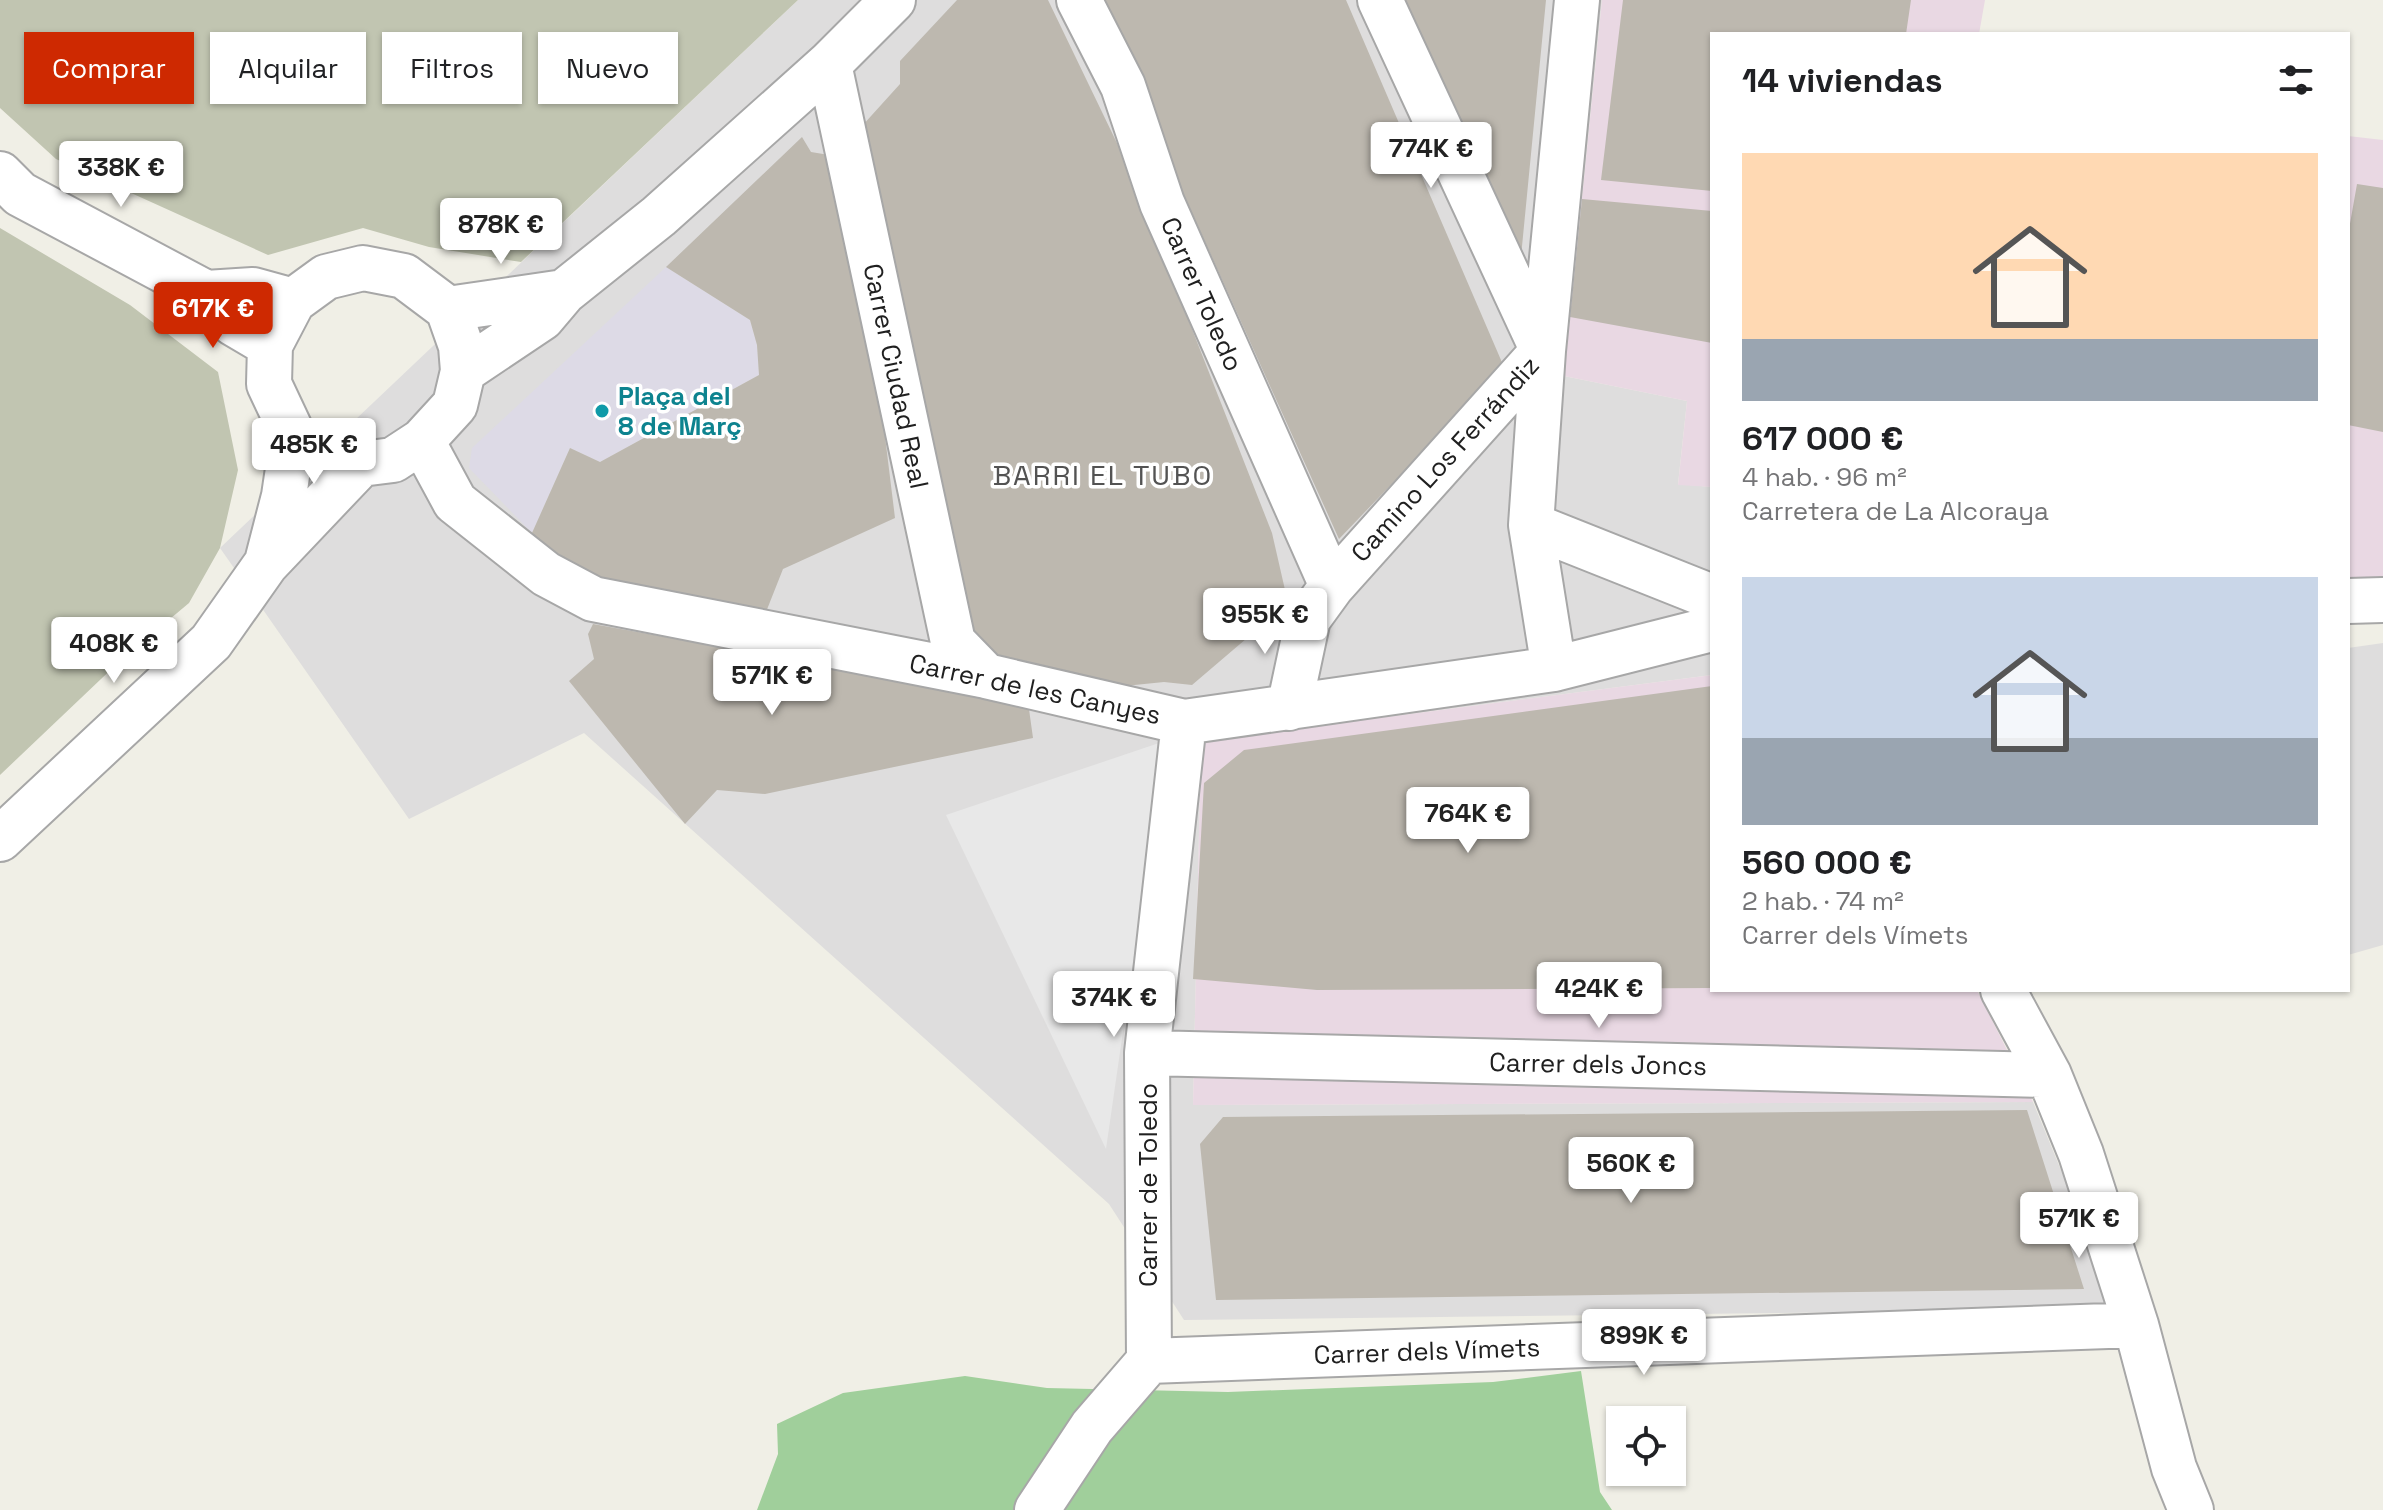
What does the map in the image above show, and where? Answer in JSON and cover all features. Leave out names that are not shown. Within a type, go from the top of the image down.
[{"type":"street","points":[[463,371],[542,318],[564,292],[659,216],[829,64],[893,0]]},
{"type":"street","name":"Carrer Toledo","points":[[1079,0],[1123,86],[1162,203],[1320,602]]},
{"type":"street","points":[[1380,0],[1543,351],[1531,525],[1554,669]]},
{"type":"street","name":"Camino Los Ferrándiz","points":[[1320,602],[1543,351],[1577,0]]},
{"type":"street","name":"Carrer Ciudad Real","points":[[829,64],[953,642],[986,676]]},
{"type":"street","points":[[0,174],[20,194],[206,293],[233,323],[270,345]]},
{"type":"street","points":[[266,564],[284,496],[293,435],[269,384],[270,345],[293,301],[326,277],[363,268],[404,276],[448,309],[461,346],[463,371],[455,405],[422,441],[393,460],[361,464],[337,459],[293,435]]},
{"type":"street","points":[[206,293],[253,290],[293,301]]},
{"type":"street","points":[[448,309],[564,292]]},
{"type":"street","name":"Carrer de les Canyes","points":[[422,441],[455,502],[546,574],[593,599],[986,676],[1184,722],[1554,669],[1710,630]]},
{"type":"street","points":[[0,839],[211,642],[266,564],[361,464]]},
{"type":"street","points":[[1531,525],[1710,596]]},
{"type":"street","points":[[2350,601],[2383,600]]},
{"type":"street","points":[[1289,708],[1320,602]]},
{"type":"street","name":"Carrer de Toledo","points":[[1149,1361],[1147,1053],[1184,722]]},
{"type":"street","points":[[2004,992],[2049,1075],[2081,1154],[2136,1325],[2174,1468],[2191,1510]]},
{"type":"street","name":"Carrer dels Joncs","points":[[1147,1053],[2049,1075]]},
{"type":"street","name":"Carrer dels Vímets","points":[[1149,1361],[2136,1325]]},
{"type":"street","points":[[1037,1510],[1092,1427],[1149,1361]]},
{"type":"shaded area","points":[[0,0],[798,0],[521,262],[429,247],[363,228],[268,255],[56,159],[0,108]]},
{"type":"shaded area","points":[[798,0],[1602,0],[1564,376],[1687,401],[1678,484],[1710,487],[1710,675],[1201,741],[1193,1105],[2033,1102],[2118,1309],[1184,1320],[1109,1204],[584,733],[409,819],[220,548]]},
{"type":"shaded area","points":[[1602,0],[1985,0],[1979,32],[1710,32],[1710,487],[1678,485],[1687,401],[1564,376]]},
{"type":"shaded area","points":[[2350,136],[2383,140],[2383,585],[2350,586]]},
{"type":"shaded area","points":[[0,228],[130,305],[218,372],[238,470],[220,548],[189,603],[121,660],[0,775]]},
{"type":"shaded area","name":"Plaça del 8 de Març","points":[[666,267],[750,320],[757,345],[759,375],[600,462],[570,448],[532,533],[469,468],[472,448]]},
{"type":"shaded area","points":[[2383,643],[2383,945],[2350,954],[2350,648]]},
{"type":"shaded area","points":[[1710,675],[1710,992],[1978,992],[2033,1102],[1193,1105],[1201,741]]},
{"type":"shaded area","points":[[1165,741],[1106,1149],[946,815]]},
{"type":"green space","points":[[1581,1371],[1600,1492],[1612,1510],[757,1510],[778,1454],[777,1424],[843,1393],[965,1376],[1047,1388],[1228,1392],[1493,1382]]},
{"type":"building","points":[[957,0],[1048,0],[1128,166],[1272,533],[1288,603],[1192,685],[1164,682],[1085,690],[993,669],[960,636],[862,126],[900,84],[900,61]]},
{"type":"building","points":[[1096,0],[1346,0],[1504,367],[1339,539]]},
{"type":"building","points":[[1399,0],[1546,0],[1519,277]]},
{"type":"building","points":[[1623,0],[1911,0],[1906,32],[1710,32],[1710,191],[1601,180]]},
{"type":"building","points":[[802,137],[811,152],[829,155],[881,404],[895,518],[783,569],[766,612],[578,578],[532,533],[570,448],[600,462],[759,375],[757,345],[750,320],[666,267]]},
{"type":"building","points":[[2357,184],[2383,188],[2383,432],[2350,425],[2350,224]]},
{"type":"building","points":[[1582,199],[1710,211],[1710,343],[1570,317]]},
{"type":"building","points":[[593,624],[1028,702],[1033,738],[765,794],[717,790],[685,824],[569,681],[594,659],[588,634]]},
{"type":"building","points":[[1710,686],[1710,988],[1317,990],[1193,979],[1204,783],[1244,750]]},
{"type":"building","points":[[2027,1110],[2084,1289],[1216,1300],[1200,1144],[1223,1117]]},
{"type":"place","name":"Plaça del 8 de Març","points":[[602,411]]},
{"type":"district","name":"BARRI EL TUBO","points":[[1103,475]]}]
